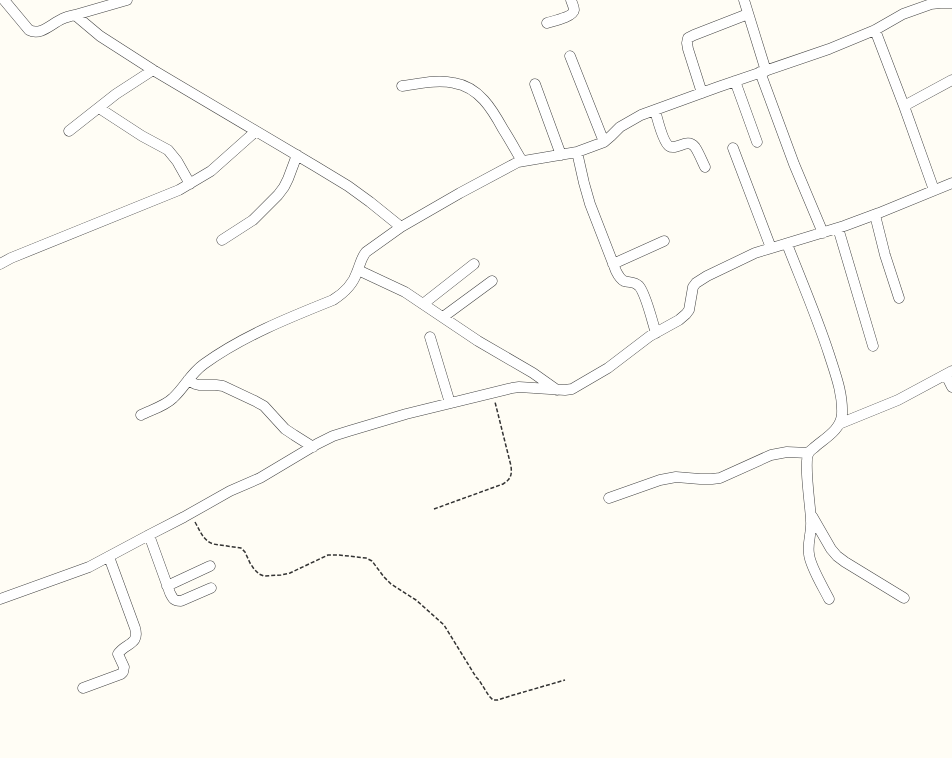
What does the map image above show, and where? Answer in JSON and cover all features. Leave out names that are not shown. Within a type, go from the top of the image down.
[{"type":"street","points":[[4,0],[29,30],[33,32],[42,31],[61,20],[75,15],[127,0]]},
{"type":"street","points":[[547,23],[573,14],[574,10],[571,0]]},
{"type":"street","points":[[744,0],[763,71],[794,164],[822,232]]},
{"type":"street","points":[[141,415],[169,402],[193,372],[203,364],[251,336],[333,300],[343,294],[352,283],[362,256],[366,252],[401,227],[511,165],[522,161],[561,156],[577,152],[604,142],[620,127],[641,115],[828,49],[875,30],[922,4],[952,3]]},
{"type":"street","points":[[702,93],[688,49],[688,38],[748,14]]},
{"type":"street","points":[[75,15],[100,36],[153,70],[348,186],[401,227]]},
{"type":"street","points":[[875,30],[934,190]]},
{"type":"street","points":[[570,56],[604,142]]},
{"type":"street","points":[[69,131],[132,83],[153,70]]},
{"type":"street","points":[[904,106],[952,80]]},
{"type":"street","points":[[736,81],[757,142]]},
{"type":"street","points":[[402,86],[444,82],[461,84],[469,89],[485,101],[494,113],[522,161]]},
{"type":"street","points":[[535,84],[561,156]]},
{"type":"street","points":[[99,108],[142,136],[168,150],[177,161],[190,184]]},
{"type":"street","points":[[655,110],[667,144],[673,147],[691,144],[695,147],[705,167]]},
{"type":"street","points":[[0,264],[11,258],[179,190],[211,171],[256,131]]},
{"type":"street","points":[[733,148],[771,248]]},
{"type":"street","points":[[577,152],[590,204],[613,264],[620,278],[624,281],[638,284],[642,291],[656,333]]},
{"type":"street","points":[[222,240],[252,220],[278,195],[288,179],[297,155]]},
{"type":"street","points":[[0,599],[80,571],[109,557],[230,491],[260,478],[334,436],[450,403],[512,388],[519,387],[572,390],[608,368],[650,336],[679,320],[689,310],[693,286],[707,276],[755,253],[838,228],[875,215],[952,182]]},
{"type":"street","points":[[875,215],[885,255],[900,298]]},
{"type":"street","points":[[838,228],[873,346]]},
{"type":"street","points":[[613,264],[664,241]]},
{"type":"street","points":[[787,244],[823,335],[835,372],[841,400],[842,415],[839,424],[835,430],[809,453],[807,459],[807,481],[811,515],[811,528],[808,546],[809,555],[829,598]]},
{"type":"street","points":[[423,304],[474,264]]},
{"type":"street","points":[[358,270],[405,292],[478,341],[533,373],[557,390]]},
{"type":"street","points":[[442,317],[492,281]]},
{"type":"street","points":[[430,337],[450,403]]},
{"type":"street","points":[[839,424],[898,400],[949,373],[952,387]]},
{"type":"street","points":[[188,380],[199,385],[223,386],[264,406],[290,432],[313,447]]},
{"type":"street","points":[[608,498],[660,480],[676,477],[700,479],[720,478],[771,455],[787,452],[809,453]]},
{"type":"street","points":[[811,515],[831,549],[837,556],[844,562],[904,598]]},
{"type":"street","points":[[149,535],[167,586],[174,599],[181,601],[211,588]]},
{"type":"street","points":[[83,688],[121,674],[124,667],[119,657],[119,652],[134,640],[136,636],[135,628],[109,557]]},
{"type":"street","points":[[167,586],[210,566]]},
{"type":"path","points":[[434,509],[503,484],[510,478],[512,473],[511,466],[492,392]]},
{"type":"path","points":[[190,514],[204,538],[209,543],[241,548],[245,552],[254,569],[259,574],[264,576],[290,573],[328,555],[366,558],[372,562],[391,584],[416,600],[444,625],[476,677],[493,700],[498,700],[565,680]]}]
